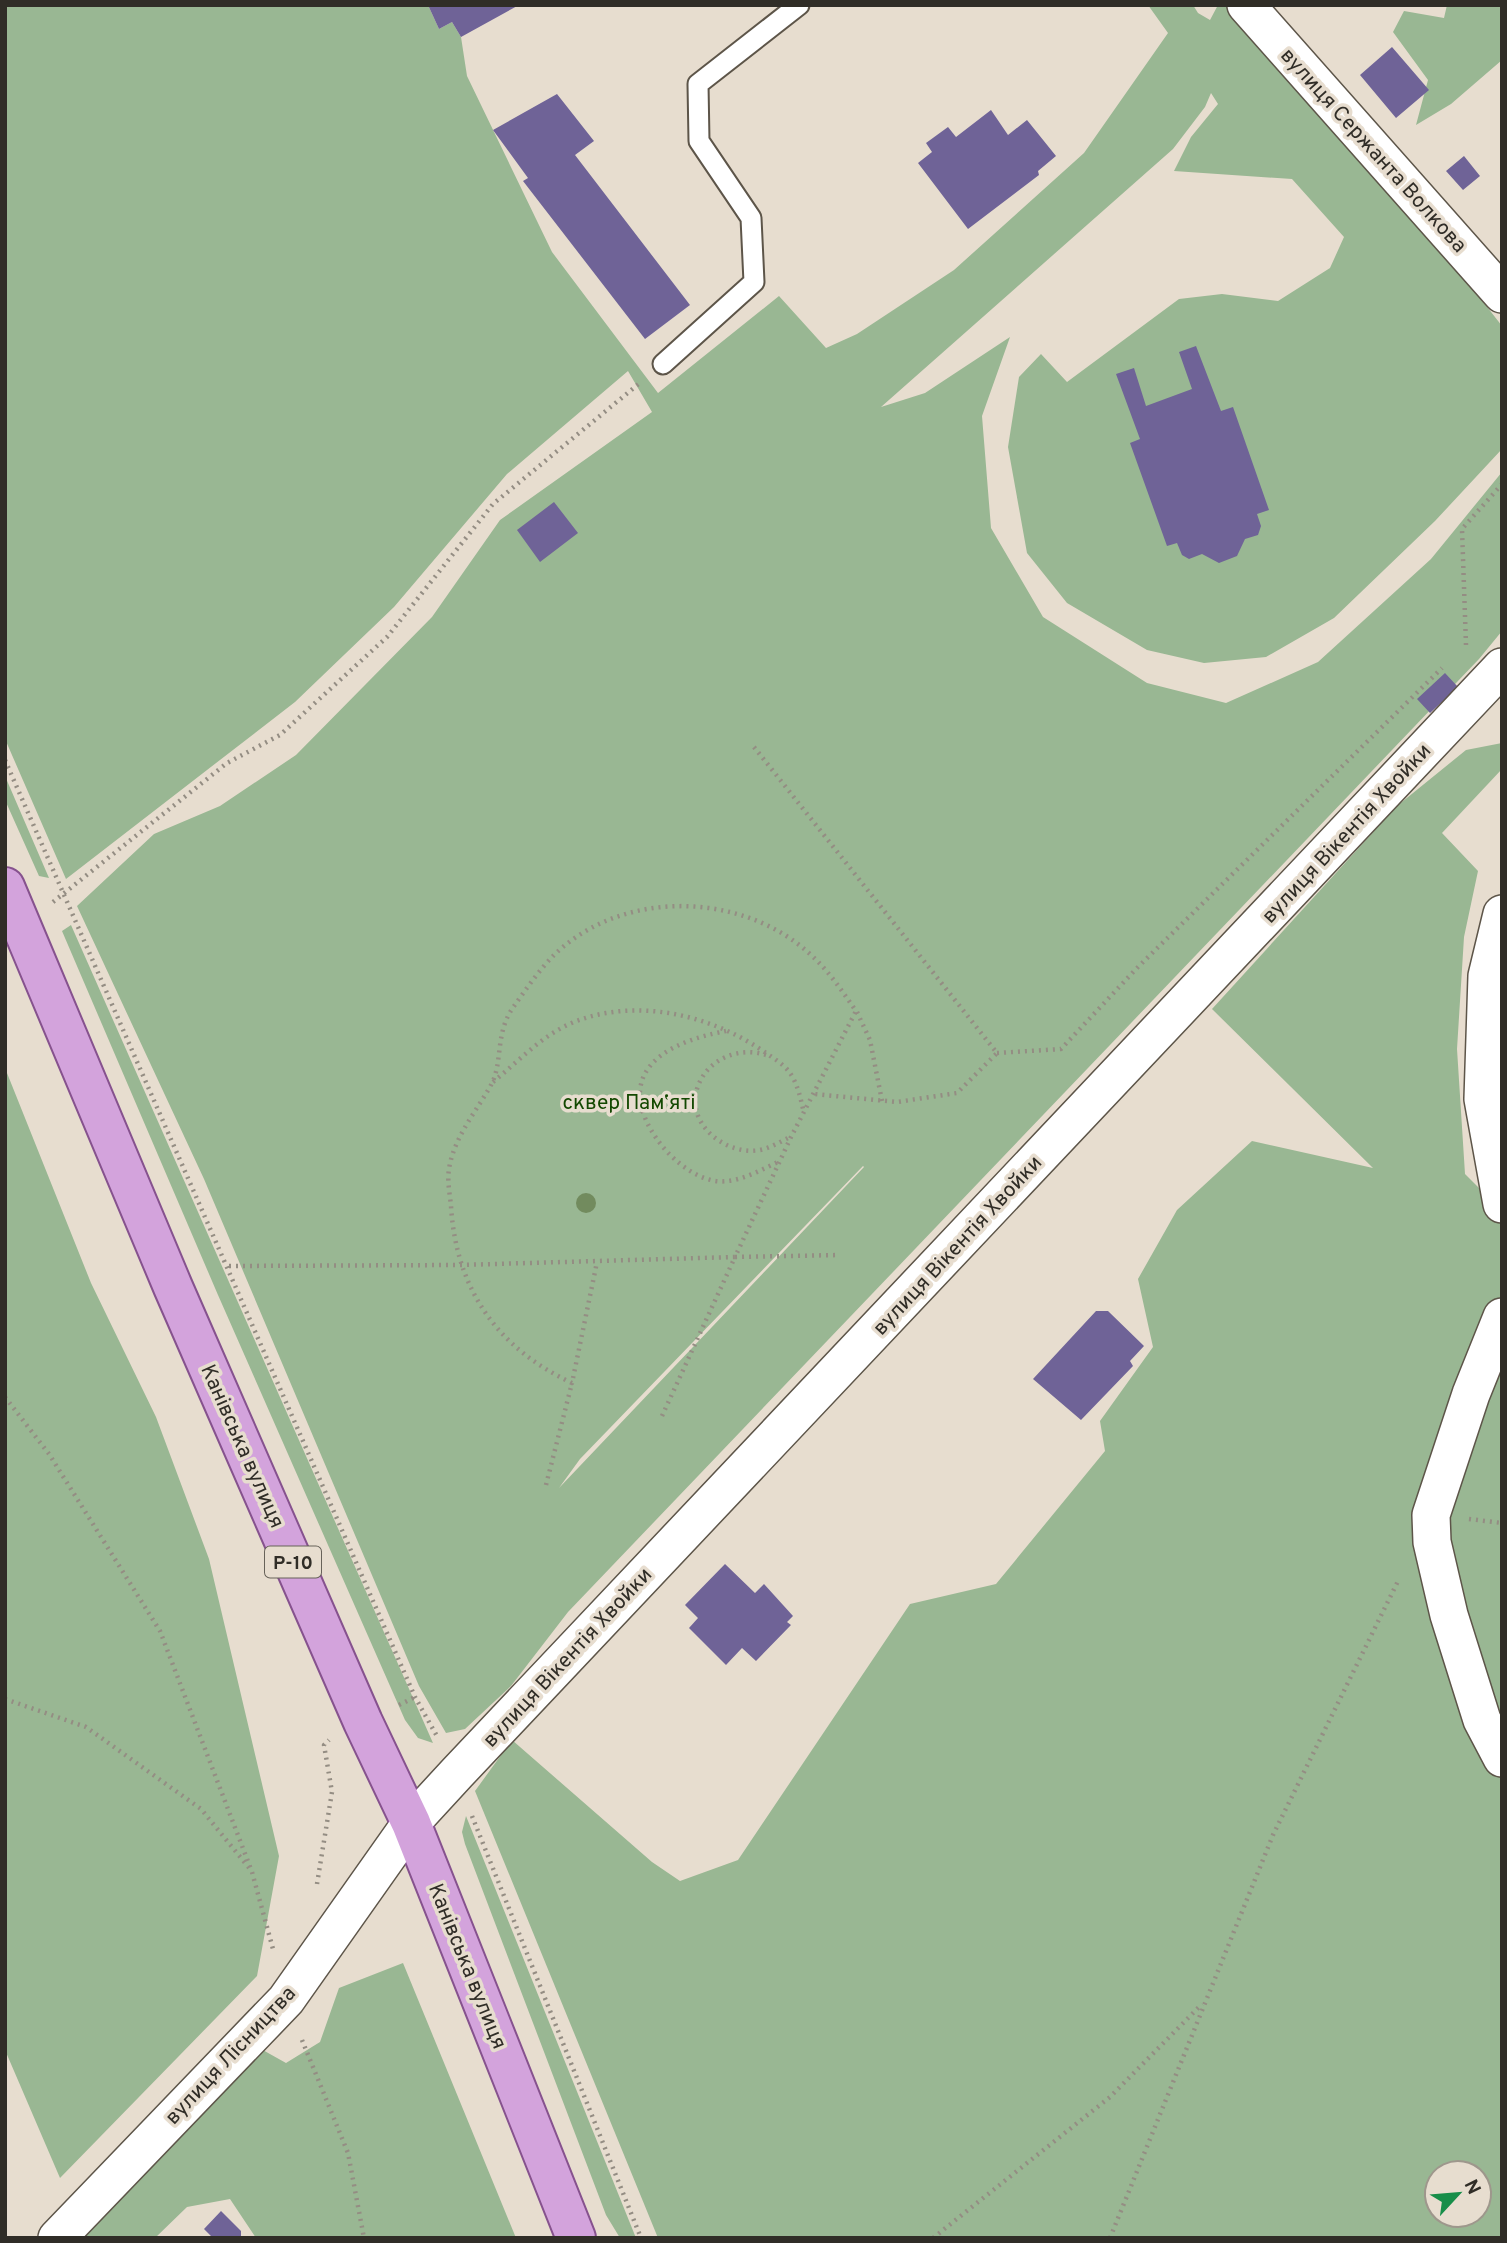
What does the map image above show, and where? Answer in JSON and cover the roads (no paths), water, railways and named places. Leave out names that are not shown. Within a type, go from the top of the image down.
[{"type":"main road","name":"Канівська вулиця","points":[[5,887],[173,1287],[363,1722],[411,1824],[576,2238]]},
{"type":"street","name":"вулиця Сержанта Волкова","points":[[1246,5],[1502,294]]},
{"type":"street","name":"вулиця Вікентія Хвойки","points":[[411,1824],[1502,667]]},
{"type":"street","points":[[1502,914],[1487,975],[1483,1099],[1502,1204]]},
{"type":"street","points":[[1502,1317],[1471,1394],[1431,1514],[1432,1542],[1449,1615],[1482,1720],[1502,1758]]},
{"type":"street","name":"вулиця Лісництва","points":[[57,2238],[286,2000],[411,1824]]},
{"type":"lane","points":[[663,364],[754,282],[751,218],[699,141],[698,84],[799,5]]},
{"type":"park label","name":"сквер Памʼяті","points":[[629,1102]]}]
